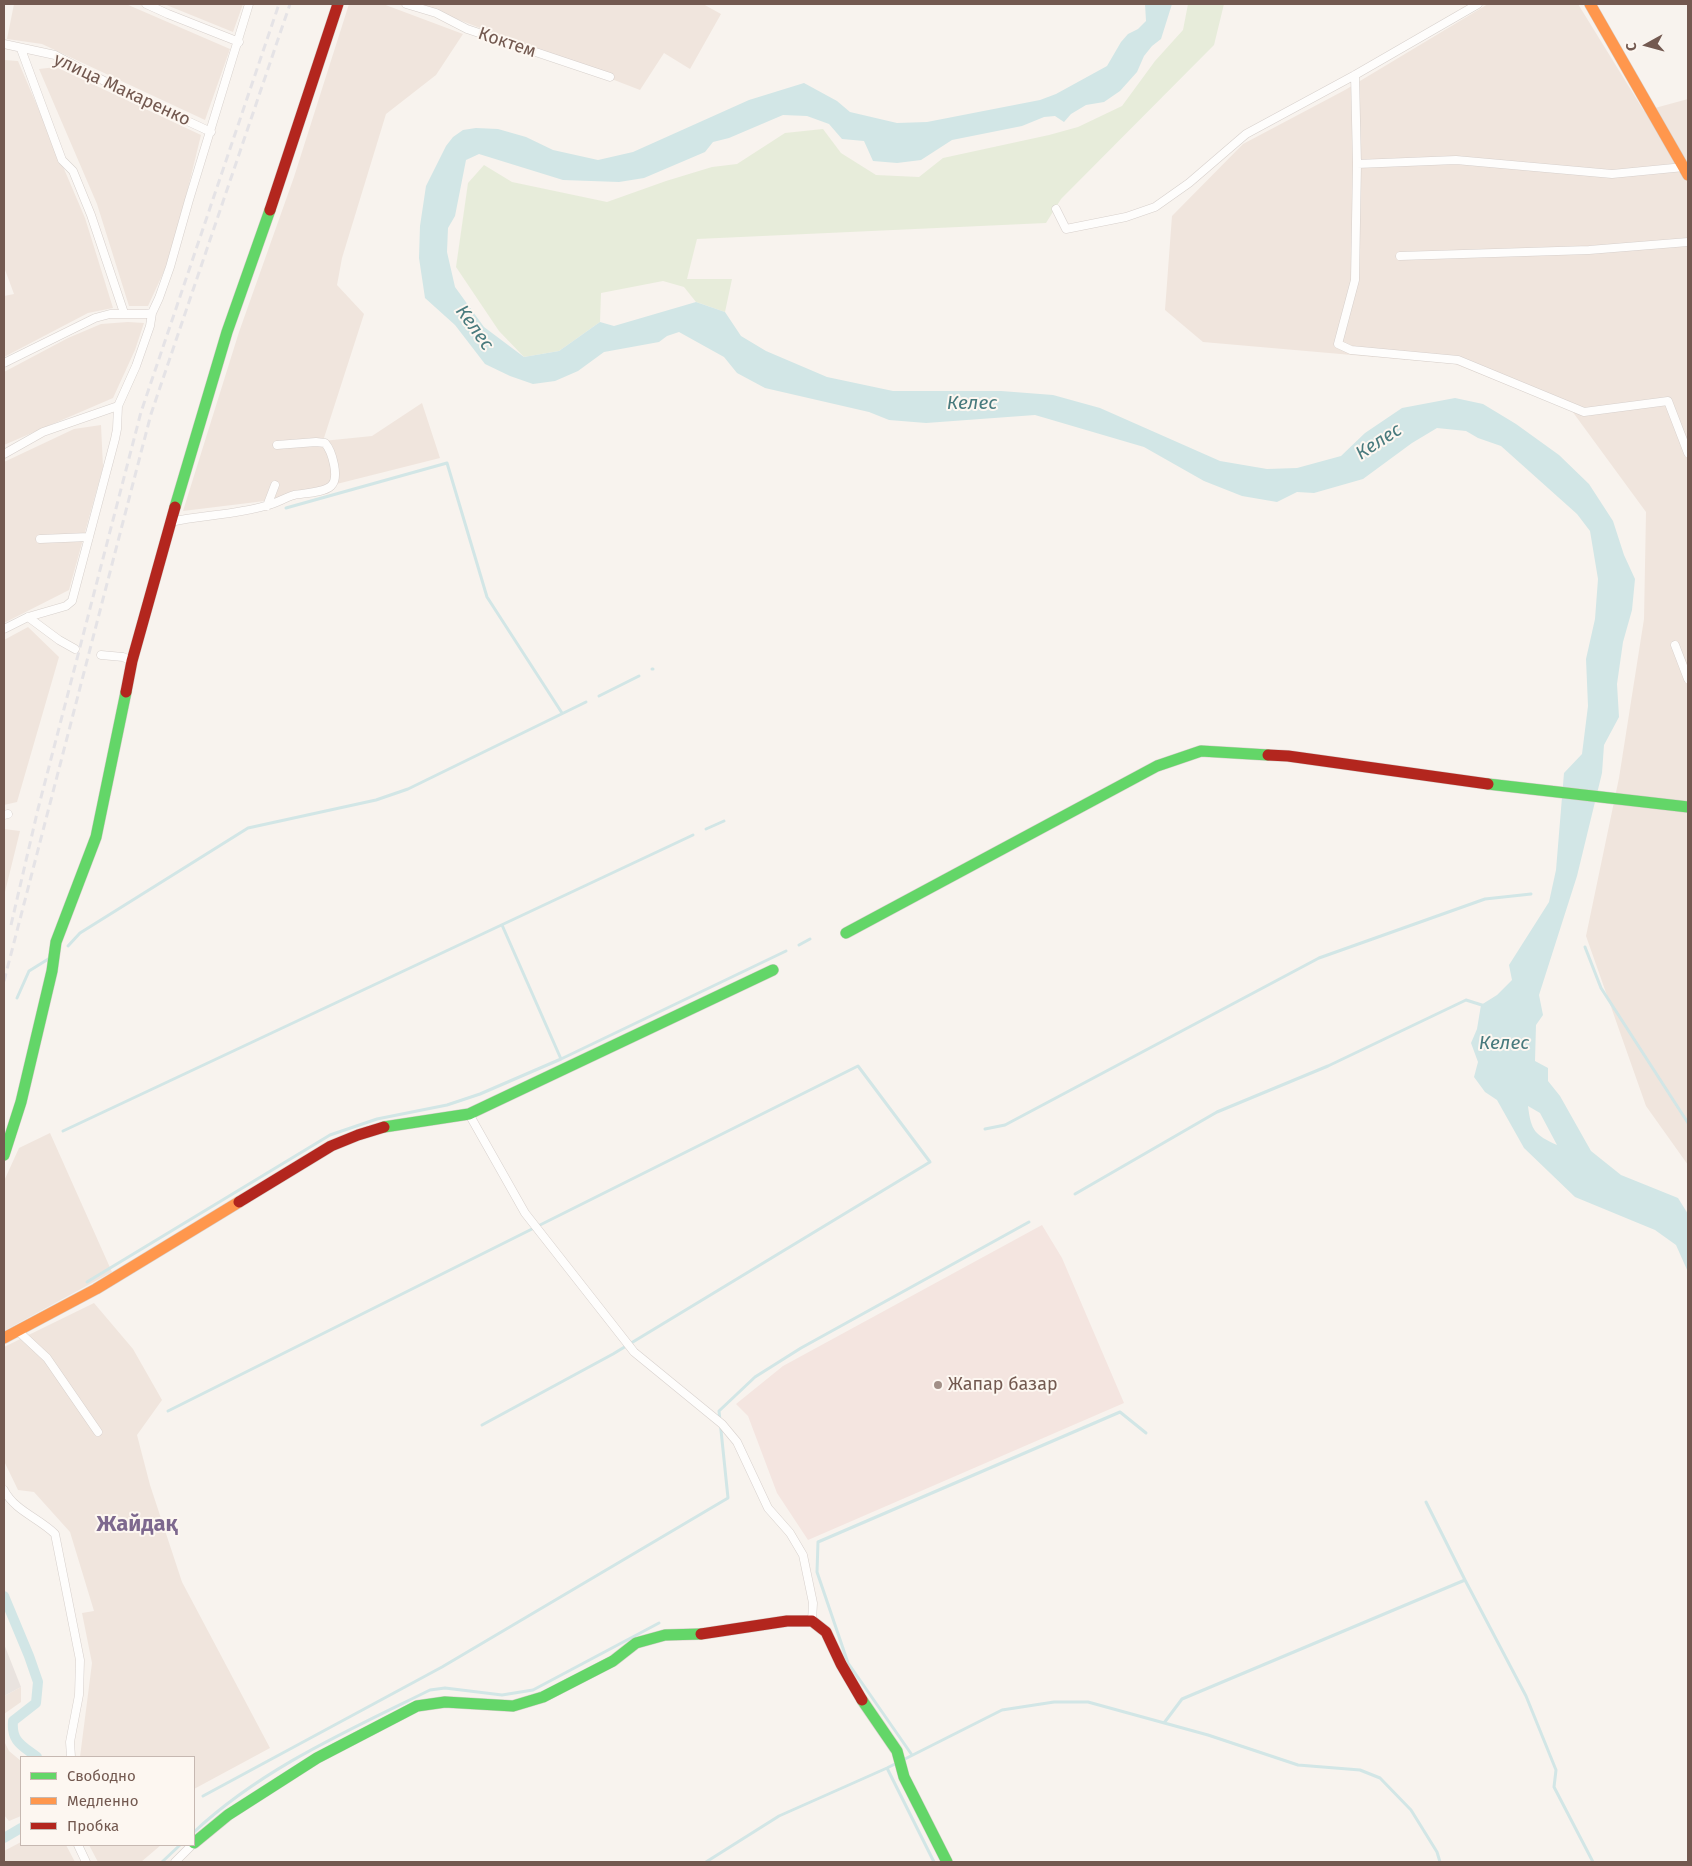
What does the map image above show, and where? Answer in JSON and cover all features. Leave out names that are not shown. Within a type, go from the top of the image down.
[{"type":"street","points":[[146,4],[239,42]]},
{"type":"street","points":[[4,628],[28,617],[60,608],[72,601],[118,429],[118,406],[136,366],[150,326],[152,313],[170,267],[193,185],[239,42],[249,4]]},
{"type":"street","points":[[4,1155],[21,1102],[52,971],[56,942],[96,837],[132,661],[170,522],[227,332],[282,175],[338,4]]},
{"type":"street","name":"Коктем","points":[[406,4],[436,13],[467,28],[610,77]]},
{"type":"street","points":[[436,13],[438,4]]},
{"type":"street","points":[[1056,210],[1066,229],[1126,217],[1154,207],[1189,183],[1246,134],[1355,76],[1478,4]]},
{"type":"street","points":[[1357,164],[1456,160],[1612,174],[1686,171],[1590,4]]},
{"type":"street","name":"улица Макаренко","points":[[4,44],[55,55],[127,93],[211,132]]},
{"type":"street","points":[[21,49],[62,160],[73,171],[90,214],[124,313]]},
{"type":"street","points":[[1355,76],[1357,164],[1355,280],[1338,344],[1351,350],[1458,360],[1584,412],[1668,401],[1688,453]]},
{"type":"street","points":[[1400,256],[1589,250],[1688,242]]},
{"type":"street","points":[[4,363],[95,318],[110,314],[124,313],[136,315],[152,313]]},
{"type":"street","points":[[4,454],[43,432],[118,406]]},
{"type":"street","points":[[170,522],[267,506],[294,495],[330,487],[335,479],[335,466],[326,443],[277,445]]},
{"type":"street","points":[[267,506],[275,485]]},
{"type":"street","points":[[40,539],[89,537]]},
{"type":"street","points":[[28,617],[59,640],[75,649]]},
{"type":"street","points":[[1675,645],[1688,679]]},
{"type":"street","points":[[102,655],[132,661]]},
{"type":"street","points":[[846,933],[1157,766],[1202,751],[1288,756],[1438,778],[1688,807]]},
{"type":"street","points":[[4,1338],[96,1289],[331,1146],[385,1127],[469,1114],[773,970]]},
{"type":"street","points":[[469,1114],[525,1213],[634,1352],[722,1424],[737,1442],[768,1508],[790,1533],[803,1554],[813,1604],[812,1621]]},
{"type":"street","points":[[18,1331],[46,1358],[98,1432]]},
{"type":"street","points":[[4,1490],[9,1499],[55,1534],[80,1660],[79,1695],[70,1742],[71,1756]]},
{"type":"street","points":[[195,1842],[228,1815],[317,1758],[417,1706],[444,1702],[513,1706],[543,1697],[613,1662],[636,1643],[665,1635],[698,1634],[786,1621],[812,1621],[826,1632],[840,1664],[864,1704],[897,1751],[904,1777],[947,1862]]},
{"type":"street","points":[[78,1846],[86,1862]]},
{"type":"street","points":[[175,1862],[191,1846]]},
{"type":"shaded area","points":[[14,4],[126,4],[230,49],[205,120],[42,44],[7,39]]},
{"type":"shaded area","points":[[164,4],[243,4],[233,32]]},
{"type":"shaded area","points":[[349,4],[383,4],[463,34],[436,75],[386,114],[342,258],[337,285],[364,314],[323,441],[372,436],[422,403],[440,458],[273,500],[183,511],[239,332],[294,177]]},
{"type":"shaded area","points":[[418,4],[703,4],[721,14],[690,69],[664,53],[640,90]]},
{"type":"shaded area","points":[[1488,4],[1578,4],[1644,111],[1688,99],[1688,1165],[1646,1106],[1586,936],[1619,778],[1644,619],[1646,512],[1572,411],[1455,364],[1203,342],[1165,310],[1172,216],[1243,144],[1345,90]]},
{"type":"shaded area","points":[[4,60],[18,61],[85,218],[113,308],[88,313],[4,357],[4,296],[14,294],[4,267]]},
{"type":"shaded area","points":[[56,67],[201,135],[172,254],[148,306],[129,306],[97,204],[39,69]]},
{"type":"shaded area","points":[[144,323],[135,350],[113,398],[4,445],[4,372],[68,338],[101,324]]},
{"type":"shaded area","points":[[101,425],[103,467],[69,590],[4,623],[4,462],[74,429]]},
{"type":"shaded area","points":[[28,627],[59,657],[17,802],[4,805],[4,640]]},
{"type":"shaded area","points":[[4,829],[20,831],[4,896]]},
{"type":"shaded area","points":[[50,1133],[112,1272],[4,1331],[4,1181],[19,1148]]},
{"type":"shaded area","name":"Жапар базар","points":[[1042,1225],[1062,1258],[1124,1403],[808,1540],[777,1493],[748,1416],[736,1404],[783,1366]]},
{"type":"shaded area","points":[[94,1303],[133,1349],[162,1400],[137,1435],[150,1485],[182,1582],[270,1748],[195,1788],[195,1756],[80,1756],[92,1663],[82,1613],[94,1611],[70,1532],[34,1492],[18,1490],[4,1461],[4,1347]]},
{"type":"shaded area","points":[[4,1644],[21,1687],[4,1696]]},
{"type":"shaded area","points":[[21,1687],[21,1702],[4,1714],[4,1696]]},
{"type":"shaded area","points":[[4,1741],[9,1751],[20,1760],[20,1816],[9,1821],[4,1815]]},
{"type":"shaded area","points":[[20,1843],[20,1846],[67,1846],[75,1862],[4,1862],[4,1851]]},
{"type":"shaded area","points":[[90,1846],[160,1846],[141,1862],[98,1862]]},
{"type":"green space","points":[[1188,4],[1224,4],[1214,45],[1061,199],[1046,223],[697,239],[687,279],[732,279],[725,312],[696,302],[684,287],[663,281],[601,293],[600,322],[559,351],[524,357],[499,331],[456,267],[468,183],[484,165],[512,182],[607,202],[712,167],[737,164],[785,133],[823,129],[841,153],[876,175],[919,177],[943,158],[1078,127],[1122,106],[1155,61],[1183,30]]},
{"type":"water","name":"Келес","points":[[1145,4],[1172,4],[1161,39],[1144,56],[1137,72],[1120,91],[1104,102],[1086,105],[1071,114],[1064,122],[1055,116],[1044,117],[1022,126],[952,140],[921,160],[897,163],[873,161],[864,141],[842,139],[829,124],[807,116],[783,115],[729,138],[713,142],[705,152],[644,178],[619,182],[563,180],[479,154],[466,160],[455,216],[448,228],[447,252],[455,287],[484,327],[524,357],[559,351],[600,322],[614,326],[696,302],[725,312],[741,336],[766,351],[827,377],[893,391],[1001,391],[1053,395],[1100,408],[1220,461],[1267,469],[1297,468],[1341,456],[1365,433],[1402,408],[1455,398],[1483,404],[1516,424],[1559,455],[1589,484],[1613,521],[1624,555],[1635,579],[1632,610],[1623,642],[1617,684],[1619,717],[1604,745],[1602,773],[1577,876],[1539,995],[1543,1015],[1536,1025],[1535,1061],[1548,1068],[1548,1081],[1560,1096],[1591,1151],[1621,1175],[1678,1198],[1688,1214],[1688,1272],[1676,1245],[1655,1230],[1575,1197],[1524,1148],[1497,1100],[1485,1092],[1474,1077],[1478,1062],[1471,1043],[1477,1029],[1481,1005],[1497,995],[1512,980],[1509,965],[1549,902],[1556,870],[1564,773],[1582,754],[1588,706],[1586,659],[1595,619],[1598,579],[1590,531],[1577,514],[1501,446],[1478,438],[1466,431],[1437,428],[1412,443],[1363,479],[1314,493],[1297,492],[1277,502],[1242,496],[1204,481],[1144,447],[1035,415],[926,423],[889,420],[869,412],[765,388],[737,373],[724,357],[679,332],[667,336],[659,342],[604,352],[578,371],[555,381],[533,384],[485,364],[455,325],[425,298],[419,258],[420,226],[426,186],[446,146],[453,137],[463,130],[476,128],[498,129],[526,137],[553,150],[598,160],[633,152],[749,100],[804,83],[837,101],[850,112],[897,123],[927,122],[1040,100],[1056,94],[1107,66],[1121,42],[1128,34],[1138,29],[1146,21]],"holes":[[[1528,1106],[1540,1113],[1557,1145],[1535,1131]]]},
{"type":"waterway","points":[[286,508],[447,463],[487,597],[562,713]]},
{"type":"waterway","points":[[599,696],[639,676]]},
{"type":"waterway","points":[[68,946],[80,933],[248,828],[376,800],[408,789],[586,702]]},
{"type":"waterway","points":[[706,829],[724,821]]},
{"type":"waterway","points":[[63,1131],[693,835]]},
{"type":"waterway","points":[[985,1129],[1005,1125],[1319,958],[1485,899],[1531,894]]},
{"type":"waterway","points":[[87,1282],[330,1135],[377,1119],[447,1105],[480,1094],[561,1059],[502,925]]},
{"type":"waterway","points":[[799,945],[810,939]]},
{"type":"waterway","points":[[1585,947],[1601,988],[1688,1123]]},
{"type":"waterway","points":[[561,1059],[786,951]]},
{"type":"waterway","points":[[17,998],[29,971],[50,958]]},
{"type":"waterway","points":[[1075,1194],[1217,1112],[1328,1066],[1466,1000],[1485,1006]]},
{"type":"waterway","points":[[168,1411],[858,1066],[930,1162],[613,1354],[482,1425]]},
{"type":"waterway","points":[[203,1796],[442,1667],[728,1498],[719,1411],[755,1377],[801,1348],[1029,1222]]},
{"type":"waterway","points":[[912,1755],[848,1663],[817,1572],[818,1542],[1120,1412],[1146,1433]]},
{"type":"waterway","points":[[1426,1502],[1465,1580]]},
{"type":"waterway","points":[[1164,1723],[1182,1699],[1465,1580],[1526,1696],[1556,1770],[1554,1787],[1593,1862]]},
{"type":"waterway","points":[[4,1596],[38,1682],[36,1703],[13,1721],[14,1734],[19,1743],[36,1756]]},
{"type":"waterway","points":[[195,1831],[220,1809],[276,1770],[337,1736],[430,1690],[445,1688],[502,1695],[533,1690],[659,1623]]},
{"type":"waterway","points":[[706,1862],[779,1816],[887,1768],[1002,1710],[1054,1702],[1088,1702],[1208,1735],[1298,1765],[1360,1770],[1380,1778],[1411,1810],[1437,1852],[1440,1862]]},
{"type":"waterway","points":[[887,1768],[934,1862]]},
{"type":"waterway","points":[[4,1838],[20,1829]]},
{"type":"waterway","points":[[162,1862],[179,1846]]},
{"type":"railway","points":[[11,925],[38,809],[141,412],[279,4]]},
{"type":"railway","points":[[4,981],[151,414],[290,4]]},
{"type":"traffic: fast","points":[[175,507],[227,332],[270,210]]},
{"type":"traffic: fast","points":[[4,1155],[21,1102],[52,971],[56,942],[96,837],[126,692]]},
{"type":"traffic: fast","points":[[846,933],[1157,766],[1201,751],[1268,755]]},
{"type":"traffic: fast","points":[[1488,784],[1688,807]]},
{"type":"traffic: fast","points":[[384,1127],[469,1114],[773,970]]},
{"type":"traffic: fast","points":[[195,1842],[228,1815],[317,1758],[417,1706],[445,1702],[513,1706],[543,1697],[613,1661],[636,1643],[665,1635],[701,1634]]},
{"type":"traffic: fast","points":[[862,1700],[897,1751],[904,1777],[947,1862]]},
{"type":"traffic: slow","points":[[1590,4],[1688,175]]},
{"type":"traffic: slow","points":[[4,1338],[96,1289],[239,1202]]},
{"type":"traffic: jam","points":[[270,210],[338,4]]},
{"type":"traffic: jam","points":[[126,692],[132,661],[175,507]]},
{"type":"traffic: jam","points":[[1268,755],[1288,756],[1488,784]]},
{"type":"traffic: jam","points":[[239,1202],[331,1146],[384,1127]]},
{"type":"traffic: jam","points":[[701,1634],[787,1621],[812,1621],[826,1632],[841,1664],[862,1700]]},
{"type":"place","name":"Жапар базар","points":[[938,1385]]},
{"type":"district","name":"Жайдақ","points":[[137,1525]]}]
